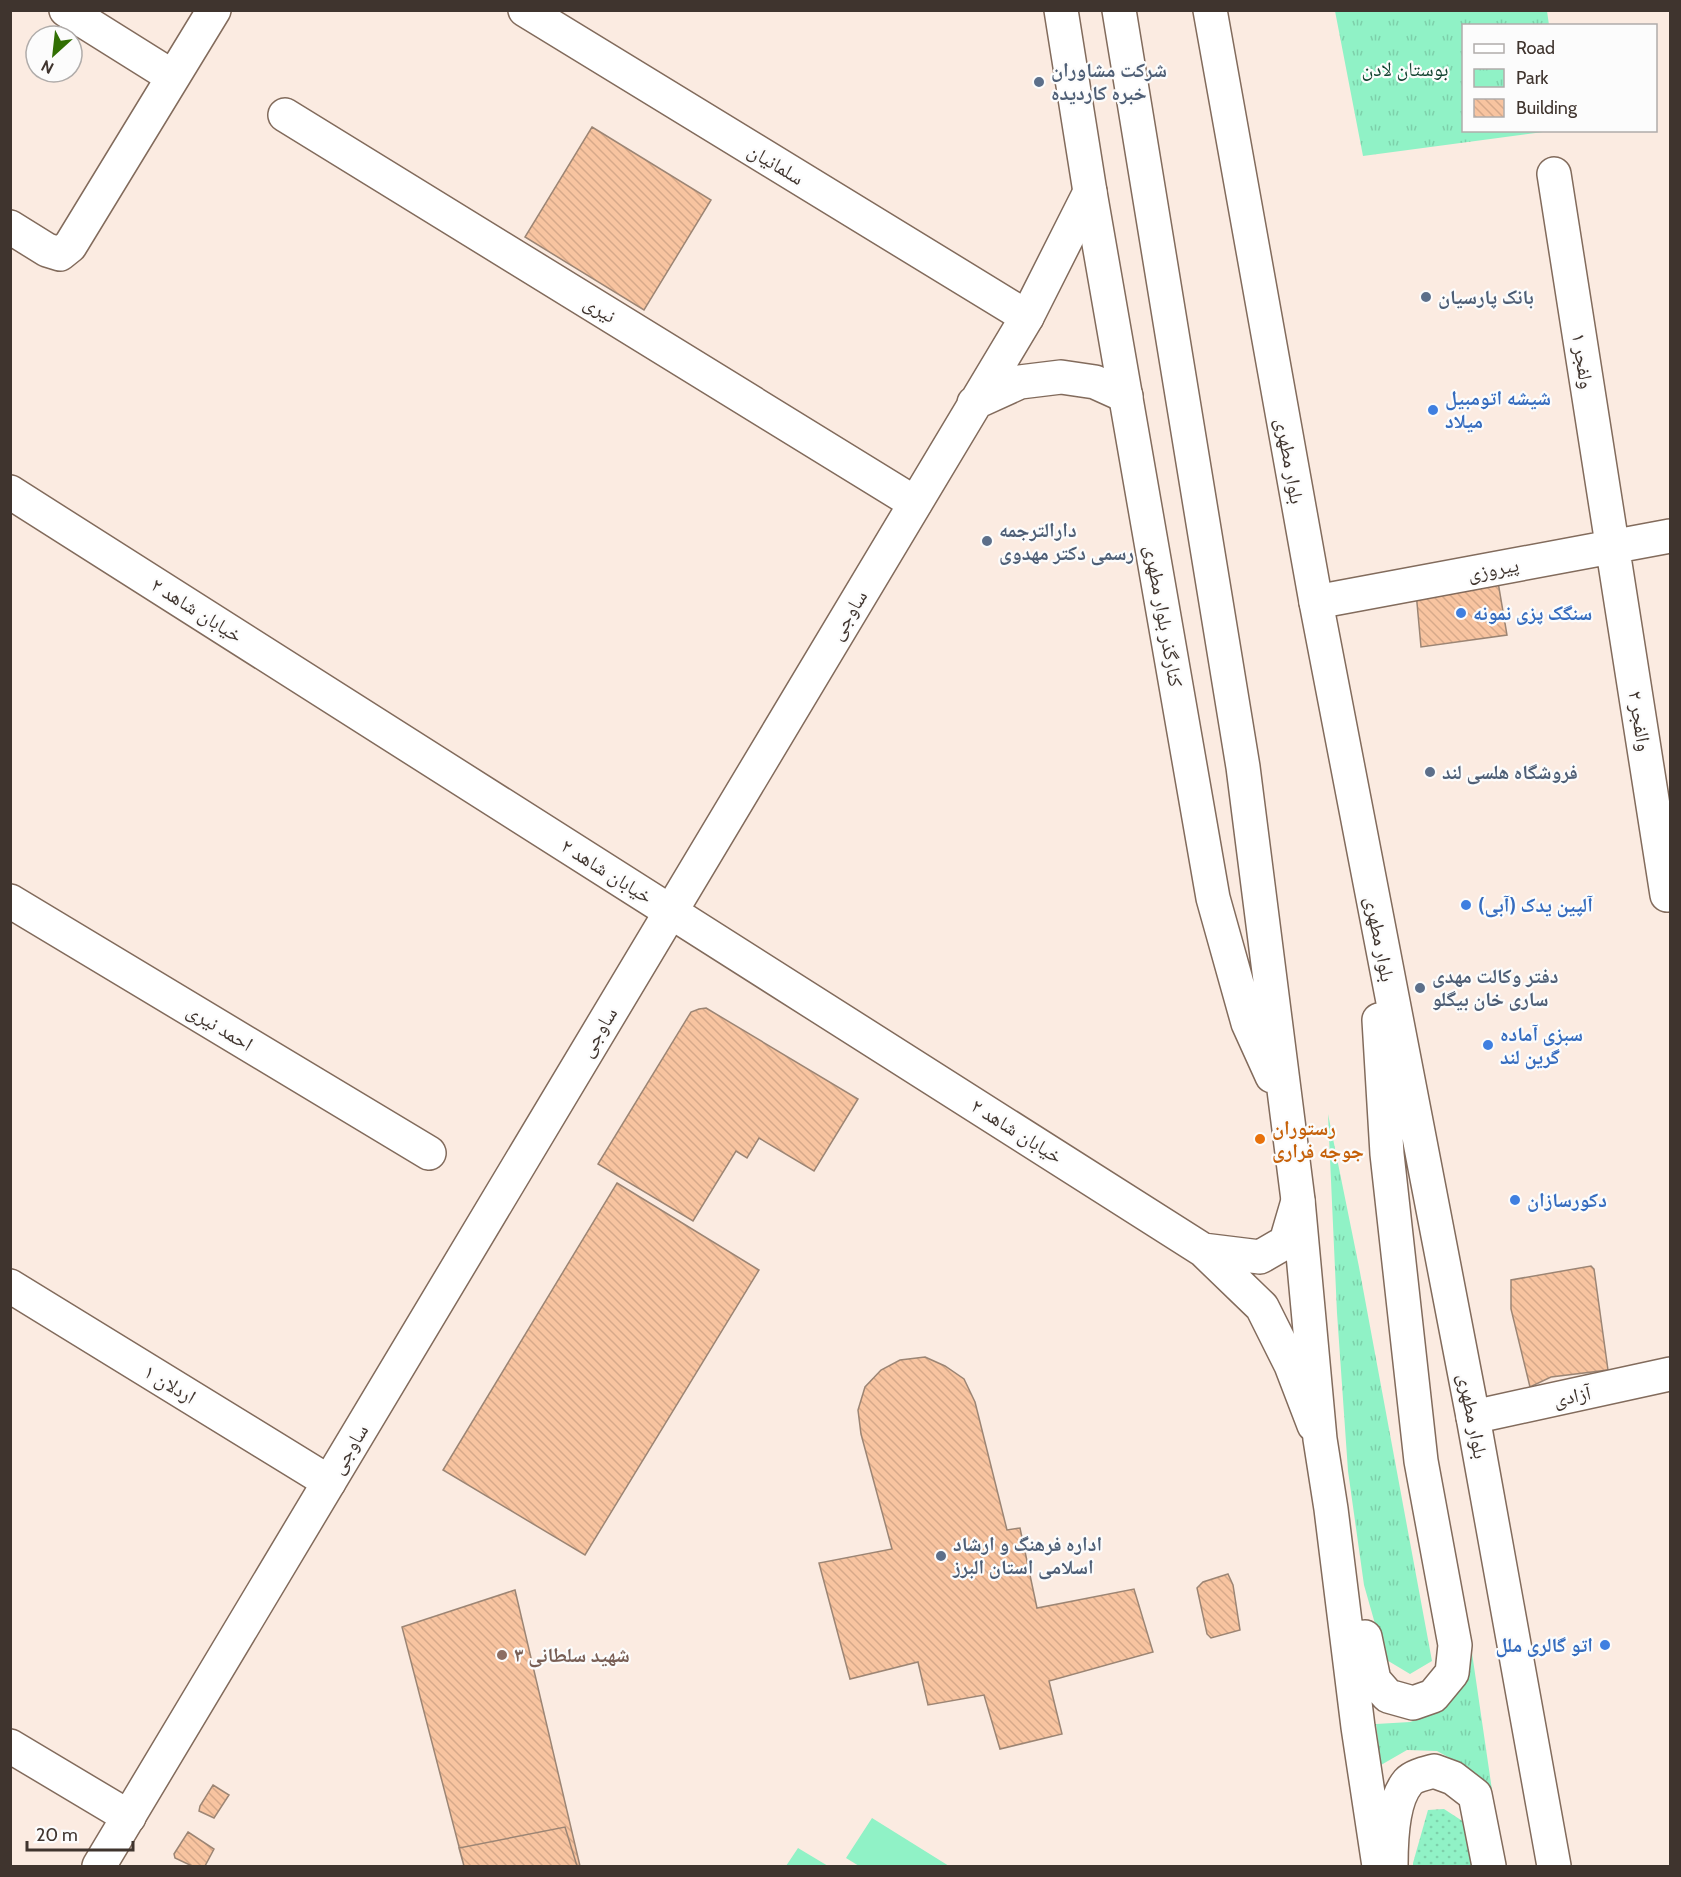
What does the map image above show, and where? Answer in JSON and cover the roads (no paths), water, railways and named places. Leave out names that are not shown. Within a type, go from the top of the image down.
[{"type":"street","points":[[66,10],[174,77]]},
{"type":"street","points":[[10,226],[47,250],[60,254],[70,246],[214,10]]},
{"type":"street","name":"سلمانیان","points":[[525,10],[1027,317]]},
{"type":"street","name":"کنارگذر بلوار مطهری","points":[[1061,10],[1090,192],[1213,898],[1248,1023],[1285,1105]]},
{"type":"street","points":[[1119,10],[1243,767],[1298,1200],[1320,1439],[1379,1866]]},
{"type":"street","name":"بلوار مطهری","points":[[1210,10],[1316,602],[1473,1417],[1554,1866]]},
{"type":"street","name":"نیری","points":[[285,115],[915,503]]},
{"type":"street","name":"ولفجر ۱","points":[[1554,174],[1613,547]]},
{"type":"street","name":"ساوجی","points":[[99,1866],[1027,317],[1090,192]]},
{"type":"street","points":[[974,403],[1020,382],[1061,376],[1095,382],[1126,396]]},
{"type":"street","name":"خیابان شاهد ۲","points":[[10,492],[1203,1250]]},
{"type":"street","name":"پیروزی","points":[[1316,602],[1671,536]]},
{"type":"street","name":"والفجر ۲","points":[[1613,547],[1667,895]]},
{"type":"street","points":[[1331,1509],[1350,1550],[1374,1680],[1388,1696],[1413,1703],[1432,1696],[1452,1672],[1455,1645],[1421,1461],[1400,1279],[1387,1154],[1371,896]]},
{"type":"street","name":"احمد نیری","points":[[10,901],[429,1153]]},
{"type":"street","points":[[1203,1250],[1260,1257],[1286,1242],[1298,1200]]},
{"type":"street","points":[[1203,1250],[1262,1307],[1291,1365],[1320,1439]]},
{"type":"street","name":"اردلان ۱","points":[[10,1287],[329,1482]]},
{"type":"street","name":"آزادی","points":[[1473,1417],[1671,1374]]},
{"type":"street","points":[[10,1746],[129,1816]]},
{"type":"street","points":[[1391,1866],[1391,1839],[1399,1798],[1410,1780],[1434,1771],[1454,1778],[1474,1795],[1488,1866]]},
{"type":"place","name":"شرکت مشاوران خبره کاردیده","points":[[1039,82]]},
{"type":"place","name":"بانک پارسیان","points":[[1426,297]]},
{"type":"place","name":"شیشه اتومبیل میلاد","points":[[1433,410]]},
{"type":"place","name":"دارالترجمه رسمی دکتر مهدوی","points":[[987,541]]},
{"type":"place","name":"سنگک پزی نمونه","points":[[1461,613]]},
{"type":"place","name":"فروشگاه هلسی لند","points":[[1430,772]]},
{"type":"place","name":"آلپین یدک (آبی)","points":[[1466,905]]},
{"type":"place","name":"دفتر وکالت مهدی ساری خان بیگلو","points":[[1420,988]]},
{"type":"place","name":"سبزی آماده گرین لند","points":[[1488,1045]]},
{"type":"place","name":"رستوران جوجه فراری","points":[[1260,1139]]},
{"type":"place","name":"دکورسازان","points":[[1515,1200]]},
{"type":"place","name":"اداره فرهنگ و ارشاد اسلامی استان البرز","points":[[941,1556]]},
{"type":"place","name":"اتو گالری ملل","points":[[1605,1645]]},
{"type":"place","name":"شهید سلطانی ۳","points":[[502,1655]]},
{"type":"park label","name":"بوستان لادن","points":[[1405,69]]}]
